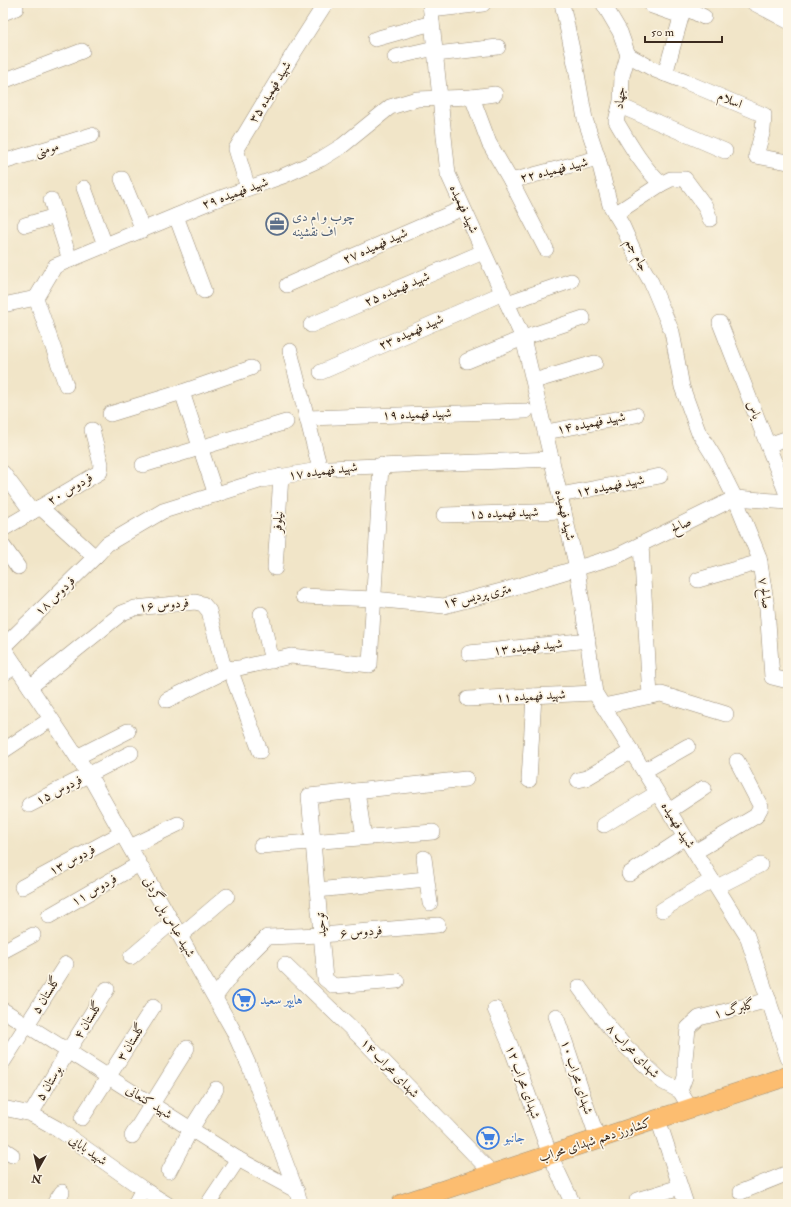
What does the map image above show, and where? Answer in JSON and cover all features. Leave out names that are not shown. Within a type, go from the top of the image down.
[{"type":"main road","name":"کشاورز دهم شهدای محراب","points":[[401,1204],[788,1076]]},
{"type":"street","name":"شهید فهمیده ۳۵","points":[[248,188],[236,148],[326,3]]},
{"type":"street","name":"جام جم","points":[[562,3],[585,119],[598,158],[610,205],[651,282],[672,332],[682,387],[698,431],[716,460],[735,498]]},
{"type":"street","points":[[603,3],[620,32],[628,55]]},
{"type":"street","points":[[754,3],[786,14]]},
{"type":"street","points":[[376,39],[431,12],[483,4]]},
{"type":"street","points":[[652,6],[704,16]]},
{"type":"street","points":[[665,74],[683,11]]},
{"type":"street","name":"شهید فهمیده","points":[[431,12],[448,174],[523,338],[577,568],[595,693],[747,936],[788,1058]]},
{"type":"street","points":[[394,58],[435,51],[498,47]]},
{"type":"street","points":[[3,81],[82,51]]},
{"type":"street","name":"اسلام","points":[[628,55],[655,70],[764,115],[763,130],[756,156],[788,162]]},
{"type":"street","name":"جهاد","points":[[628,55],[622,76],[620,106],[616,121],[650,174],[661,184]]},
{"type":"street","points":[[441,98],[472,97],[495,94]]},
{"type":"street","name":"شهید فهمیده ۲۲","points":[[472,97],[489,143],[511,181],[546,249]]},
{"type":"street","name":"شهید فهمیده ۲۹","points":[[36,298],[55,266],[176,216],[283,176],[321,159],[342,146],[390,107],[417,99],[441,98]]},
{"type":"street","points":[[620,106],[725,151]]},
{"type":"street","name":"مومنی","points":[[3,162],[92,136]]},
{"type":"street","name":"شهید فهمیده ۲۲","points":[[511,181],[598,158]]},
{"type":"street","points":[[122,179],[143,230]]},
{"type":"street","points":[[615,214],[661,184],[671,179],[685,179],[705,206],[710,219]]},
{"type":"street","points":[[84,188],[105,245]]},
{"type":"street","points":[[51,200],[70,260]]},
{"type":"street","name":"شهید فهمیده ۲۷","points":[[287,285],[463,208]]},
{"type":"street","points":[[25,225],[56,216]]},
{"type":"street","points":[[176,216],[204,291]]},
{"type":"street","name":"شهید فهمیده ۲۵","points":[[311,325],[483,252]]},
{"type":"street","name":"شهید فهمیده ۲۳","points":[[321,372],[505,298],[572,281]]},
{"type":"street","points":[[3,305],[36,298],[66,385]]},
{"type":"street","points":[[467,361],[523,338],[583,318]]},
{"type":"street","name":"یاس","points":[[720,322],[788,497]]},
{"type":"street","points":[[290,351],[320,469]]},
{"type":"street","points":[[534,381],[595,362]]},
{"type":"street","points":[[110,414],[182,392],[250,368]]},
{"type":"street","points":[[182,392],[216,495]]},
{"type":"street","name":"شهید فهمیده ۱۹","points":[[307,418],[526,410]]},
{"type":"street","name":"شهید فهمیده ۱۴","points":[[546,432],[636,415]]},
{"type":"street","points":[[143,465],[286,422]]},
{"type":"street","name":"فردوس ۲۰","points":[[3,529],[100,472],[101,464],[92,430]]},
{"type":"street","points":[[768,445],[788,438]]},
{"type":"street","name":"شهید فهمیده ۱۷","points":[[107,544],[163,511],[262,480],[281,476],[320,469],[381,465],[552,459]]},
{"type":"street","points":[[167,700],[230,668],[239,668],[291,656],[370,665],[381,465]]},
{"type":"street","points":[[3,473],[36,510],[95,557]]},
{"type":"street","name":"نیلوفر","points":[[275,568],[281,476]]},
{"type":"street","name":"شهید فهمیده ۱۲","points":[[560,495],[660,476]]},
{"type":"street","points":[[735,498],[788,502]]},
{"type":"street","name":"صالح","points":[[577,568],[617,556],[735,498]]},
{"type":"street","name":"صالح ۷","points":[[735,498],[760,557],[767,608],[772,677],[788,681]]},
{"type":"street","name":"شهید فهمیده ۱۵","points":[[444,515],[564,511]]},
{"type":"street","name":"فردوس ۱۸","points":[[3,647],[107,544]]},
{"type":"street","points":[[641,545],[650,696]]},
{"type":"street","points":[[3,546],[18,567]]},
{"type":"street","points":[[698,580],[760,562]]},
{"type":"street","name":"۱۴ متری پردیس","points":[[303,596],[374,599],[444,606],[506,590],[577,568]]},
{"type":"street","name":"فردوس ۱۶","points":[[30,687],[122,613],[135,608],[195,602],[203,604],[208,611],[223,665],[230,668]]},
{"type":"street","points":[[261,614],[272,661]]},
{"type":"street","name":"شهید فهمیده ۱۳","points":[[469,653],[588,640]]},
{"type":"street","name":"شهید عباس پل گردنی","points":[[3,647],[88,775],[233,1030],[250,1068],[299,1197]]},
{"type":"street","points":[[3,674],[16,666]]},
{"type":"street","points":[[230,668],[260,751]]},
{"type":"street","name":"شهید فهمیده ۱۱","points":[[468,699],[595,693]]},
{"type":"street","points":[[603,706],[661,694],[726,714]]},
{"type":"street","points":[[529,780],[534,696]]},
{"type":"street","points":[[3,751],[51,719]]},
{"type":"street","points":[[77,757],[128,730]]},
{"type":"street","points":[[644,771],[688,746]]},
{"type":"street","points":[[578,780],[586,778],[632,752]]},
{"type":"street","name":"فردوس ۱۵","points":[[29,805],[131,753]]},
{"type":"street","points":[[695,852],[756,816],[761,807],[737,761]]},
{"type":"street","points":[[364,837],[357,791],[466,779]]},
{"type":"street","points":[[669,811],[704,788]]},
{"type":"street","name":"توحید","points":[[357,791],[309,796],[325,979],[334,986],[397,981]]},
{"type":"street","points":[[604,825],[658,793]]},
{"type":"street","points":[[130,848],[178,824]]},
{"type":"street","points":[[261,846],[433,832]]},
{"type":"street","name":"فردوس ۱۳","points":[[22,887],[122,833]]},
{"type":"street","points":[[629,874],[685,837]]},
{"type":"street","points":[[424,858],[430,903]]},
{"type":"street","name":"فردوس ۱۱","points":[[48,916],[139,864]]},
{"type":"street","points":[[662,910],[714,884],[760,865]]},
{"type":"street","points":[[317,890],[426,879]]},
{"type":"street","points":[[180,936],[227,896]]},
{"type":"street","points":[[131,958],[172,922]]},
{"type":"street","name":"فردوس ۶","points":[[215,997],[238,966],[267,937],[322,935],[438,925]]},
{"type":"street","points":[[4,948],[33,935]]},
{"type":"street","name":"گلستان ۵","points":[[3,1062],[66,964]]},
{"type":"street","name":"شهدای محراب ۱۴","points":[[285,965],[361,1038],[493,1174]]},
{"type":"street","name":"شهدای محراب ۸","points":[[579,987],[622,1043],[663,1082],[680,1090]]},
{"type":"street","name":"گلستان ۴","points":[[68,1051],[107,989]]},
{"type":"street","name":"گلبرگ ۱","points":[[680,1090],[685,1077],[684,1059],[688,1028],[699,1018],[768,1000]]},
{"type":"street","name":"گلستان ۳","points":[[82,1118],[153,1007]]},
{"type":"street","name":"شهدای محراب ۱۲","points":[[496,1009],[511,1046],[550,1155],[573,1204]]},
{"type":"street","name":"شهید کنعانی","points":[[3,1010],[299,1197]]},
{"type":"street","name":"شهدای محراب ۱۰","points":[[556,1016],[598,1139]]},
{"type":"street","points":[[132,1136],[186,1048]]},
{"type":"street","name":"بوستان ۵","points":[[31,1114],[68,1051]]},
{"type":"street","points":[[169,1171],[191,1129],[216,1089]]},
{"type":"street","points":[[680,1090],[690,1108]]},
{"type":"street","name":"شهید بابایی","points":[[3,1108],[31,1114],[58,1129],[143,1189],[167,1204]]},
{"type":"street","points":[[658,1119],[686,1204]]},
{"type":"street","points":[[208,1204],[238,1159]]},
{"type":"street","points":[[741,1192],[788,1173]]},
{"type":"street","points":[[637,1200],[680,1187]]},
{"type":"street","points":[[135,1204],[143,1189]]},
{"type":"place","name":"چوب و ام دی اف نقشینه","points":[[277,224]]},
{"type":"place","name":"هایپر سعید","points":[[244,1000]]},
{"type":"place","name":"جانبو","points":[[488,1138]]}]
